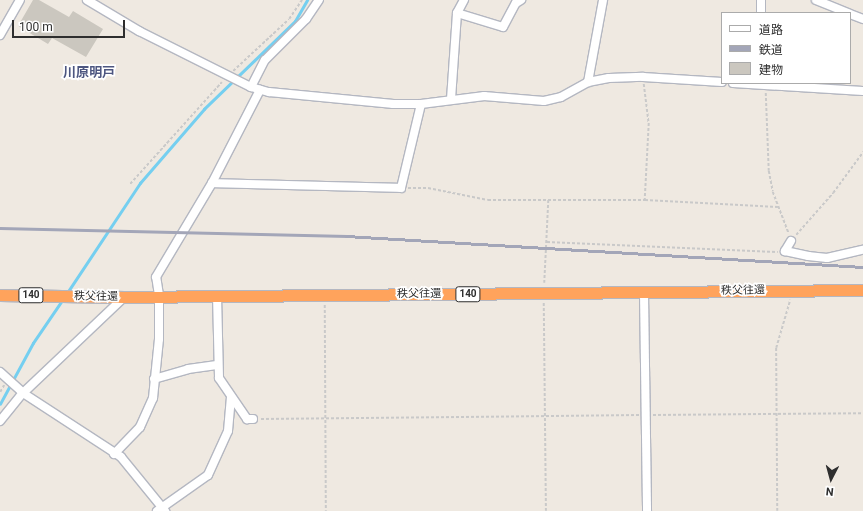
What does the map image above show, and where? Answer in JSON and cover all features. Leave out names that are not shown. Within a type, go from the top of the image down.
[{"type":"highway","name":"秩父往還","points":[[0,295],[124,297],[159,295],[544,294],[863,290]]},
{"type":"street","points":[[0,35],[20,0]]},
{"type":"street","points":[[87,0],[139,31],[251,87],[260,90],[386,104],[421,104],[484,96],[544,101],[561,97],[588,82],[609,78],[643,77],[721,82]]},
{"type":"street","points":[[251,87],[265,60],[306,19],[319,0]]},
{"type":"street","points":[[452,99],[457,13],[464,0]]},
{"type":"street","points":[[457,13],[503,27],[516,3],[521,0]]},
{"type":"street","points":[[588,82],[603,0]]},
{"type":"street","points":[[760,12],[761,0]]},
{"type":"street","points":[[816,0],[846,12]]},
{"type":"street","points":[[851,14],[863,19]]},
{"type":"street","points":[[766,84],[863,91]]},
{"type":"street","points":[[114,454],[140,427],[153,398],[154,379],[160,339],[159,295],[156,277],[212,183],[260,90]]},
{"type":"street","points":[[212,183],[401,188],[421,104]]},
{"type":"street","points":[[791,241],[785,251],[827,258],[863,250]]},
{"type":"street","points":[[644,293],[647,511]]},
{"type":"street","points":[[217,295],[217,365],[219,378],[231,398],[247,419],[253,419]]},
{"type":"street","points":[[0,422],[23,392],[124,297]]},
{"type":"street","points":[[154,379],[188,369],[217,365]]},
{"type":"street","points":[[0,372],[23,392],[125,462],[161,510],[208,475],[228,431],[231,398]]},
{"type":"path","points":[[130,184],[228,75],[289,19],[302,0]]},
{"type":"path","points":[[643,77],[648,123],[645,200]]},
{"type":"path","points":[[766,84],[769,171],[778,207],[791,241],[832,193],[863,152]]},
{"type":"path","points":[[401,188],[428,188],[488,200],[645,200],[778,207]]},
{"type":"path","points":[[546,511],[544,294],[548,200]]},
{"type":"path","points":[[547,242],[766,253],[785,251]]},
{"type":"path","points":[[777,511],[776,348],[792,290]]},
{"type":"path","points":[[325,295],[326,511]]},
{"type":"path","points":[[253,419],[863,413]]},
{"type":"building","points":[[33,0],[39,0],[69,17],[73,11],[103,29],[86,57],[52,38],[48,44],[18,26]]},
{"type":"waterway","points":[[67,293],[140,183],[204,109],[295,21],[307,0]]},
{"type":"waterway","points":[[0,404],[33,343],[63,299]]},
{"type":"railway","points":[[0,228],[346,236],[863,267]]},
{"type":"district","name":"川原明戸","points":[[89,73]]}]
